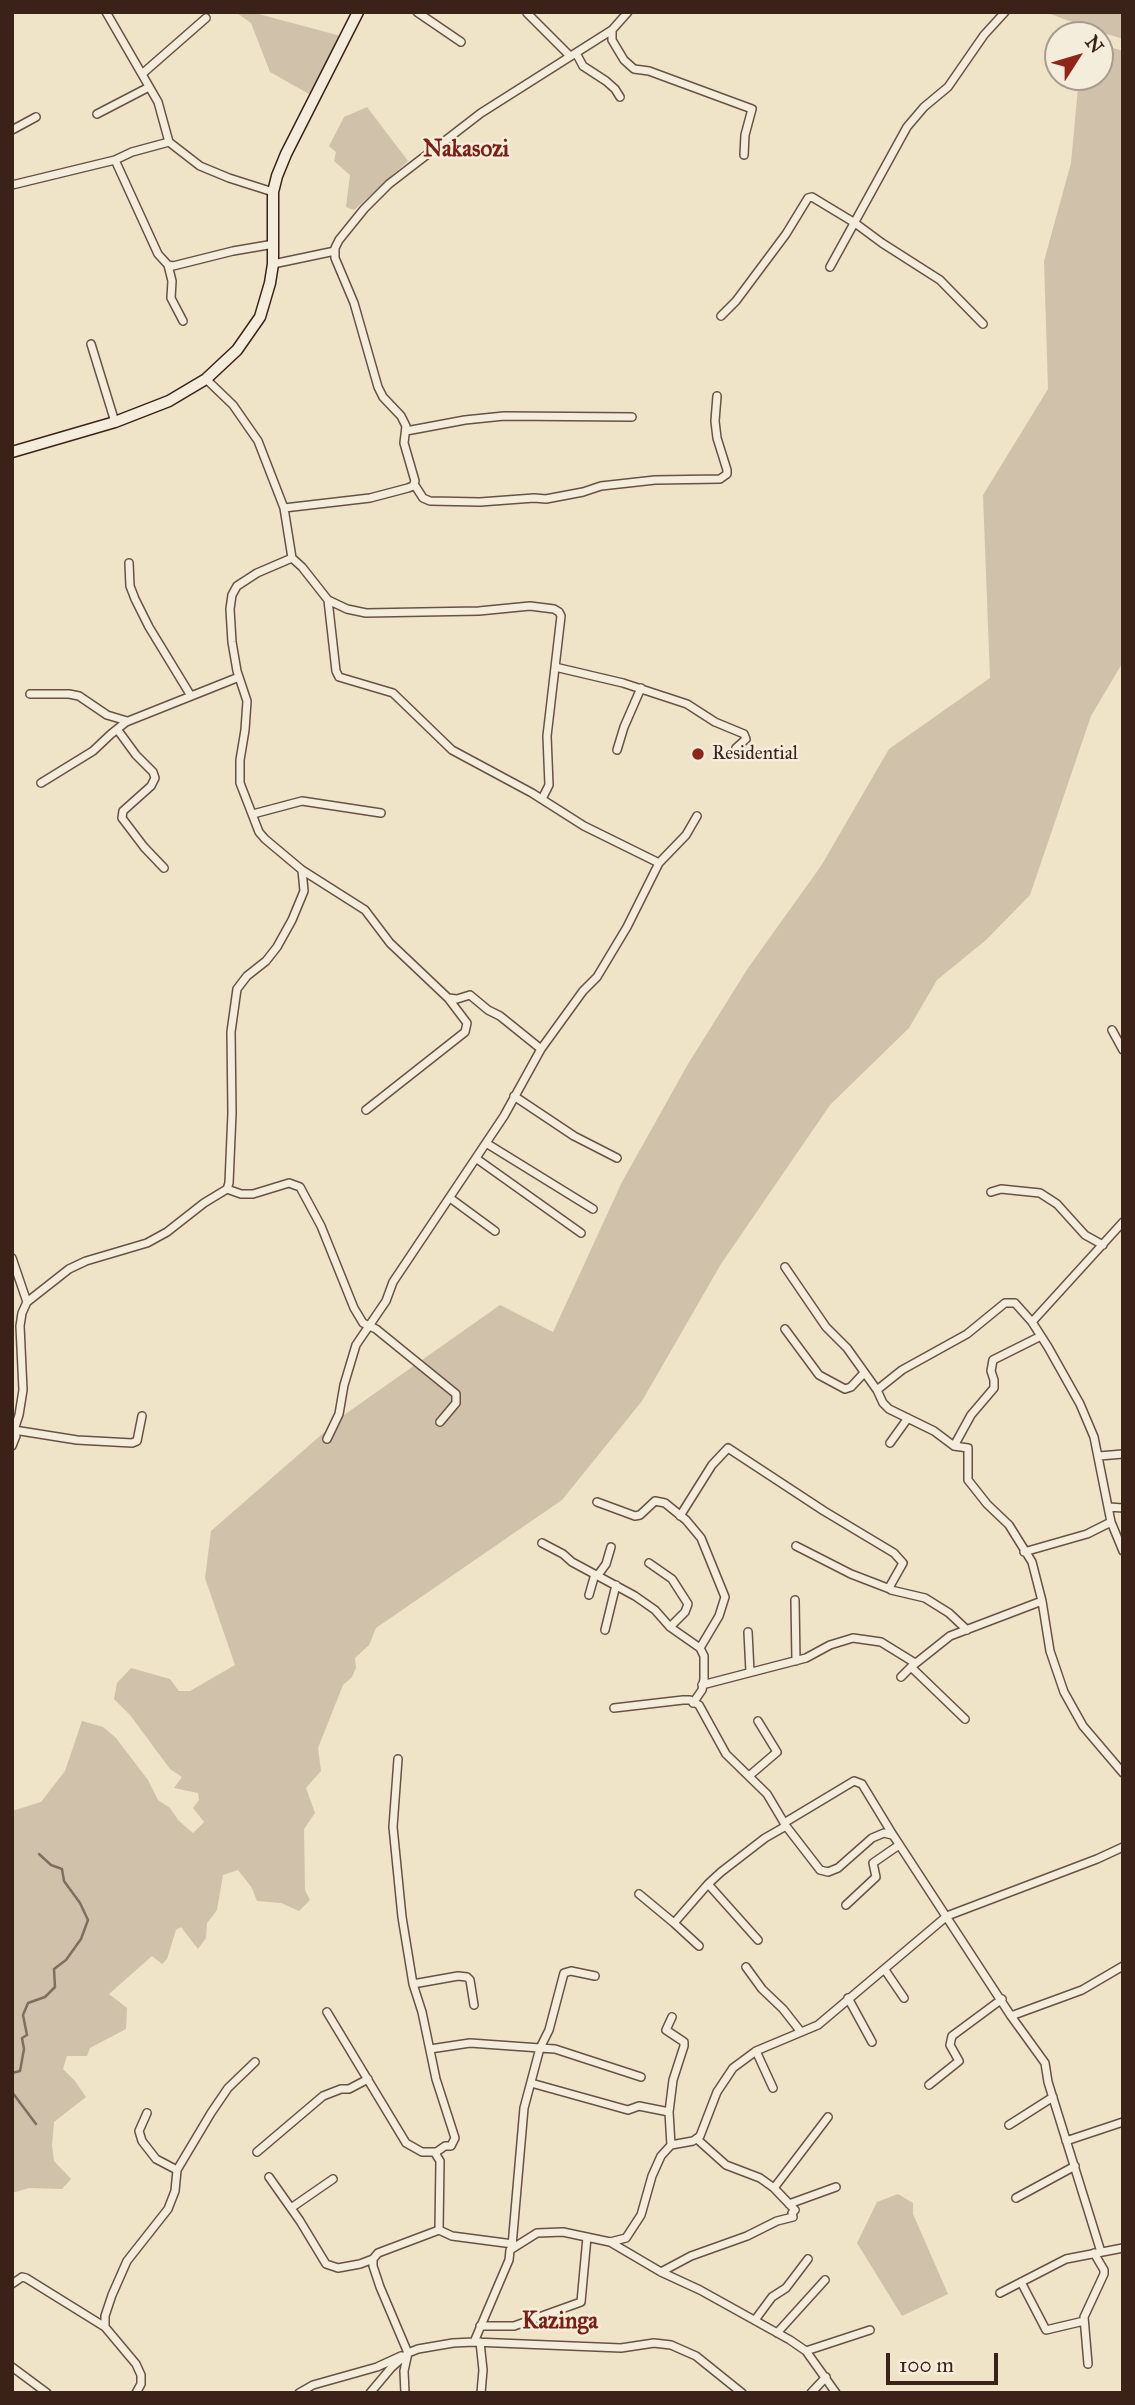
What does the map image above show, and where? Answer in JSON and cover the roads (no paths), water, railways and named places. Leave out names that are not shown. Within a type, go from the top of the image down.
[{"type":"street","points":[[106,12],[149,87],[164,118],[169,142],[200,166],[273,192]]},
{"type":"street","points":[[12,452],[115,422],[169,401],[222,366],[253,329],[265,304],[273,264],[273,192],[286,154],[358,12]]},
{"type":"street","points":[[417,12],[461,42]]},
{"type":"street","points":[[628,12],[612,30],[481,113],[389,184],[364,209],[336,244],[335,258],[354,303],[378,387],[406,426],[404,443],[414,484],[423,498],[430,501],[546,499],[601,486],[655,480],[720,479],[727,474],[727,470],[717,438],[717,397]]},
{"type":"street","points":[[830,267],[907,127],[924,107],[948,87],[984,35],[1005,12]]},
{"type":"street","points":[[527,13],[583,66],[615,89],[620,97]]},
{"type":"street","points":[[142,74],[206,18]]},
{"type":"street","points":[[612,30],[612,40],[624,60],[634,69],[670,78],[752,109],[744,155]]},
{"type":"street","points":[[97,114],[149,87]]},
{"type":"street","points":[[12,130],[36,117]]},
{"type":"street","points":[[12,185],[115,160],[132,152],[169,142]]},
{"type":"street","points":[[115,160],[158,254],[168,265],[172,281],[171,298],[183,321]]},
{"type":"street","points":[[721,316],[736,301],[786,234],[808,198],[816,198],[940,280],[983,324]]},
{"type":"street","points":[[168,265],[274,244]]},
{"type":"street","points":[[273,264],[335,251]]},
{"type":"street","points":[[91,344],[115,422]]},
{"type":"street","points":[[206,379],[233,405],[258,441],[284,508],[292,558],[328,600],[347,609],[366,613],[457,612],[530,606],[554,609],[561,616],[547,736],[549,785],[541,799]]},
{"type":"street","points":[[406,431],[505,416],[632,417]]},
{"type":"street","points":[[284,508],[370,498],[414,484]]},
{"type":"street","points":[[292,558],[245,580],[237,586],[232,595],[232,642],[247,701],[240,783],[259,832],[265,839],[302,870],[365,910],[390,943],[448,998],[467,1023],[466,1030],[366,1110]]},
{"type":"street","points":[[129,564],[130,586],[135,599],[191,696]]},
{"type":"street","points":[[328,600],[336,671],[339,677],[393,693],[452,750],[499,773],[584,826],[659,863]]},
{"type":"street","points":[[555,667],[642,688],[687,705],[715,722],[744,734],[746,739],[736,748]]},
{"type":"street","points":[[41,783],[93,751],[128,722],[240,677]]},
{"type":"street","points":[[617,750],[624,727],[642,688]]},
{"type":"street","points":[[30,694],[79,696],[107,715],[128,722]]},
{"type":"street","points":[[117,729],[155,775],[151,786],[123,811],[122,818],[164,868]]},
{"type":"street","points":[[253,814],[302,800],[381,813]]},
{"type":"street","points":[[327,1439],[339,1414],[356,1345],[386,1301],[393,1282],[477,1158],[541,1049],[597,977],[627,928],[659,863],[686,835],[697,816]]},
{"type":"street","points":[[12,1446],[23,1390],[20,1325],[27,1302],[69,1269],[86,1261],[148,1243],[227,1189],[231,1167],[230,1043],[235,998],[242,982],[272,954],[292,920],[304,891],[302,870]]},
{"type":"street","points":[[448,998],[457,999],[470,995],[541,1049]]},
{"type":"street","points":[[1112,1030],[1123,1050]]},
{"type":"street","points":[[514,1096],[574,1136],[617,1158]]},
{"type":"street","points":[[486,1143],[593,1209]]},
{"type":"street","points":[[477,1158],[581,1233]]},
{"type":"street","points":[[227,1189],[241,1194],[253,1194],[289,1183],[300,1187],[321,1226],[354,1308],[363,1323],[376,1329],[456,1394],[456,1403],[440,1422]]},
{"type":"street","points":[[991,1192],[1000,1188],[1040,1193],[1056,1204],[1084,1235],[1104,1245]]},
{"type":"street","points":[[450,1198],[495,1231]]},
{"type":"street","points":[[1032,1322],[1123,1223]]},
{"type":"street","points":[[12,1258],[27,1302]]},
{"type":"street","points":[[785,1266],[826,1327],[847,1348],[889,1409],[934,1431],[954,1446],[968,1448],[968,1480],[987,1504],[1009,1525],[1032,1562],[1050,1651],[1064,1692],[1083,1726],[1123,1773]]},
{"type":"street","points":[[877,1390],[902,1370],[967,1334],[1005,1303],[1015,1303],[1032,1322],[1080,1404],[1099,1456],[1111,1522],[1123,1551]]},
{"type":"street","points":[[12,1316],[22,1313]]},
{"type":"street","points":[[785,1329],[819,1375],[845,1389],[851,1387],[864,1373]]},
{"type":"street","points":[[954,1446],[971,1415],[994,1388],[991,1371],[993,1360],[1041,1336]]},
{"type":"street","points":[[12,1389],[23,1390]]},
{"type":"street","points":[[14,1430],[77,1440],[132,1443],[137,1441],[142,1416]]},
{"type":"street","points":[[891,1443],[908,1418]]},
{"type":"street","points":[[680,1516],[712,1465],[728,1448],[897,1555],[903,1563],[890,1589]]},
{"type":"street","points":[[1099,1456],[1123,1454]]},
{"type":"street","points":[[597,1502],[635,1516],[640,1515],[655,1501],[665,1503],[689,1522],[701,1538],[724,1597],[719,1616],[700,1648]]},
{"type":"street","points":[[1109,1507],[1123,1508]]},
{"type":"street","points":[[1024,1552],[1087,1534],[1111,1522]]},
{"type":"street","points":[[542,1543],[655,1610],[670,1627],[700,1648],[704,1656],[702,1690],[693,1703]]},
{"type":"street","points":[[796,1546],[850,1574],[893,1591],[925,1598],[967,1630]]},
{"type":"street","points":[[589,1595],[597,1574],[606,1564],[611,1547]]},
{"type":"street","points":[[649,1563],[671,1579],[688,1604],[685,1612],[670,1627]]},
{"type":"street","points":[[605,1630],[616,1585]]},
{"type":"street","points":[[795,1600],[796,1661]]},
{"type":"street","points":[[901,1677],[942,1642],[1042,1601]]},
{"type":"street","points":[[748,1632],[750,1672]]},
{"type":"street","points":[[702,1685],[806,1658],[842,1640],[853,1638],[881,1642],[913,1665],[965,1719]]},
{"type":"street","points":[[614,1708],[682,1700],[690,1700],[699,1705],[726,1754],[766,1794],[817,1868],[823,1872],[838,1868],[872,1838],[884,1833],[893,1835]]},
{"type":"street","points":[[748,1776],[777,1752],[758,1721]]},
{"type":"street","points":[[398,1759],[393,1827],[402,1917],[413,1984],[422,2012],[436,2079],[455,2138],[452,2146],[445,2146],[435,2153]]},
{"type":"street","points":[[674,1923],[708,1884],[785,1824],[854,1782],[862,1784],[899,1845],[1047,2067],[1048,2082],[1104,2270],[1084,2317],[1088,2364]]},
{"type":"street","points":[[846,1905],[875,1879],[873,1863],[899,1845]]},
{"type":"street","points":[[610,2242],[623,2240],[631,2232],[641,2215],[661,2156],[671,2145],[697,2139],[704,2129],[722,2082],[733,2068],[756,2051],[818,2025],[947,1916],[1123,1847]]},
{"type":"street","points":[[708,1884],[758,1940]]},
{"type":"street","points":[[639,1894],[699,1946]]},
{"type":"street","points":[[746,1967],[762,1989],[788,2013],[801,2032]]},
{"type":"street","points":[[1011,2016],[1082,1990],[1122,1967]]},
{"type":"street","points":[[885,1970],[904,1998]]},
{"type":"street","points":[[481,2393],[483,2370],[477,2342],[480,2326],[509,2260],[512,2247],[524,2108],[540,2048],[548,2031],[564,1973],[571,1971],[595,1976]]},
{"type":"street","points":[[413,1984],[458,1976],[467,1977],[470,1980],[474,2006]]},
{"type":"street","points":[[848,1998],[872,2042]]},
{"type":"street","points":[[929,2085],[959,2061],[950,2045],[952,2036],[1002,2000]]},
{"type":"street","points":[[327,2012],[406,2143],[416,2150],[437,2152],[435,2153],[440,2161],[439,2230]]},
{"type":"street","points":[[671,2145],[669,2112],[673,2080],[684,2046],[684,2042],[666,2030],[672,2017]]},
{"type":"street","points":[[430,2049],[470,2043],[555,2049],[640,2077]]},
{"type":"street","points":[[756,2051],[774,2088]]},
{"type":"street","points":[[105,2328],[106,2312],[122,2270],[132,2253],[168,2209],[175,2191],[177,2170],[220,2099],[233,2082],[255,2062]]},
{"type":"street","points":[[257,2152],[323,2096],[349,2089],[368,2079]]},
{"type":"street","points":[[531,2083],[628,2110],[639,2106],[669,2112]]},
{"type":"street","points":[[1009,2125],[1053,2097]]},
{"type":"street","points":[[147,2113],[139,2131],[142,2141],[156,2159],[177,2170]]},
{"type":"street","points":[[775,2188],[828,2117]]},
{"type":"street","points":[[1066,2141],[1123,2122]]},
{"type":"street","points":[[661,2272],[691,2256],[793,2217],[795,2210],[775,2188],[760,2178],[726,2165],[697,2139]]},
{"type":"street","points":[[1016,2198],[1075,2166]]},
{"type":"street","points":[[269,2177],[322,2260],[330,2267],[360,2264],[373,2259],[378,2253],[439,2230],[452,2236],[512,2247],[537,2234],[563,2232],[610,2242],[661,2272],[755,2320],[806,2351],[836,2393]]},
{"type":"street","points":[[291,2208],[333,2179]]},
{"type":"street","points":[[789,2204],[836,2187]]},
{"type":"street","points":[[480,2326],[514,2326],[581,2302],[587,2237]]},
{"type":"street","points":[[1000,2293],[1066,2259],[1123,2248]]},
{"type":"street","points":[[373,2259],[380,2287],[408,2353],[404,2371],[405,2393]]},
{"type":"street","points":[[755,2320],[772,2297],[786,2288],[808,2259]]},
{"type":"street","points":[[12,2284],[26,2278],[105,2328],[136,2364],[141,2375],[141,2384],[136,2393]]},
{"type":"street","points":[[777,2333],[825,2280]]},
{"type":"street","points":[[1021,2282],[1045,2330],[1084,2321]]},
{"type":"street","points":[[806,2351],[870,2330]]},
{"type":"street","points":[[299,2393],[313,2385],[377,2367],[418,2349],[477,2342],[529,2342],[621,2348],[654,2343],[670,2345],[696,2356],[742,2393]]},
{"type":"street","points":[[370,2393],[408,2353]]},
{"type":"street","points":[[12,2367],[47,2393]]},
{"type":"street","points":[[811,2393],[826,2377]]},
{"type":"waterway","points":[[12,2073],[20,2071],[24,2049],[22,2038],[27,2035],[23,2015],[28,2003],[45,1997],[55,1987],[54,1969],[66,1960],[81,1939],[88,1920],[64,1881],[62,1869],[51,1865],[39,1854]]},
{"type":"waterway","points":[[12,2092],[36,2124]]},
{"type":"place","name":"Residential","points":[[698,754]]},
{"type":"district","name":"Nakasozi","points":[[466,150]]},
{"type":"district","name":"Kazinga","points":[[560,2322]]}]
